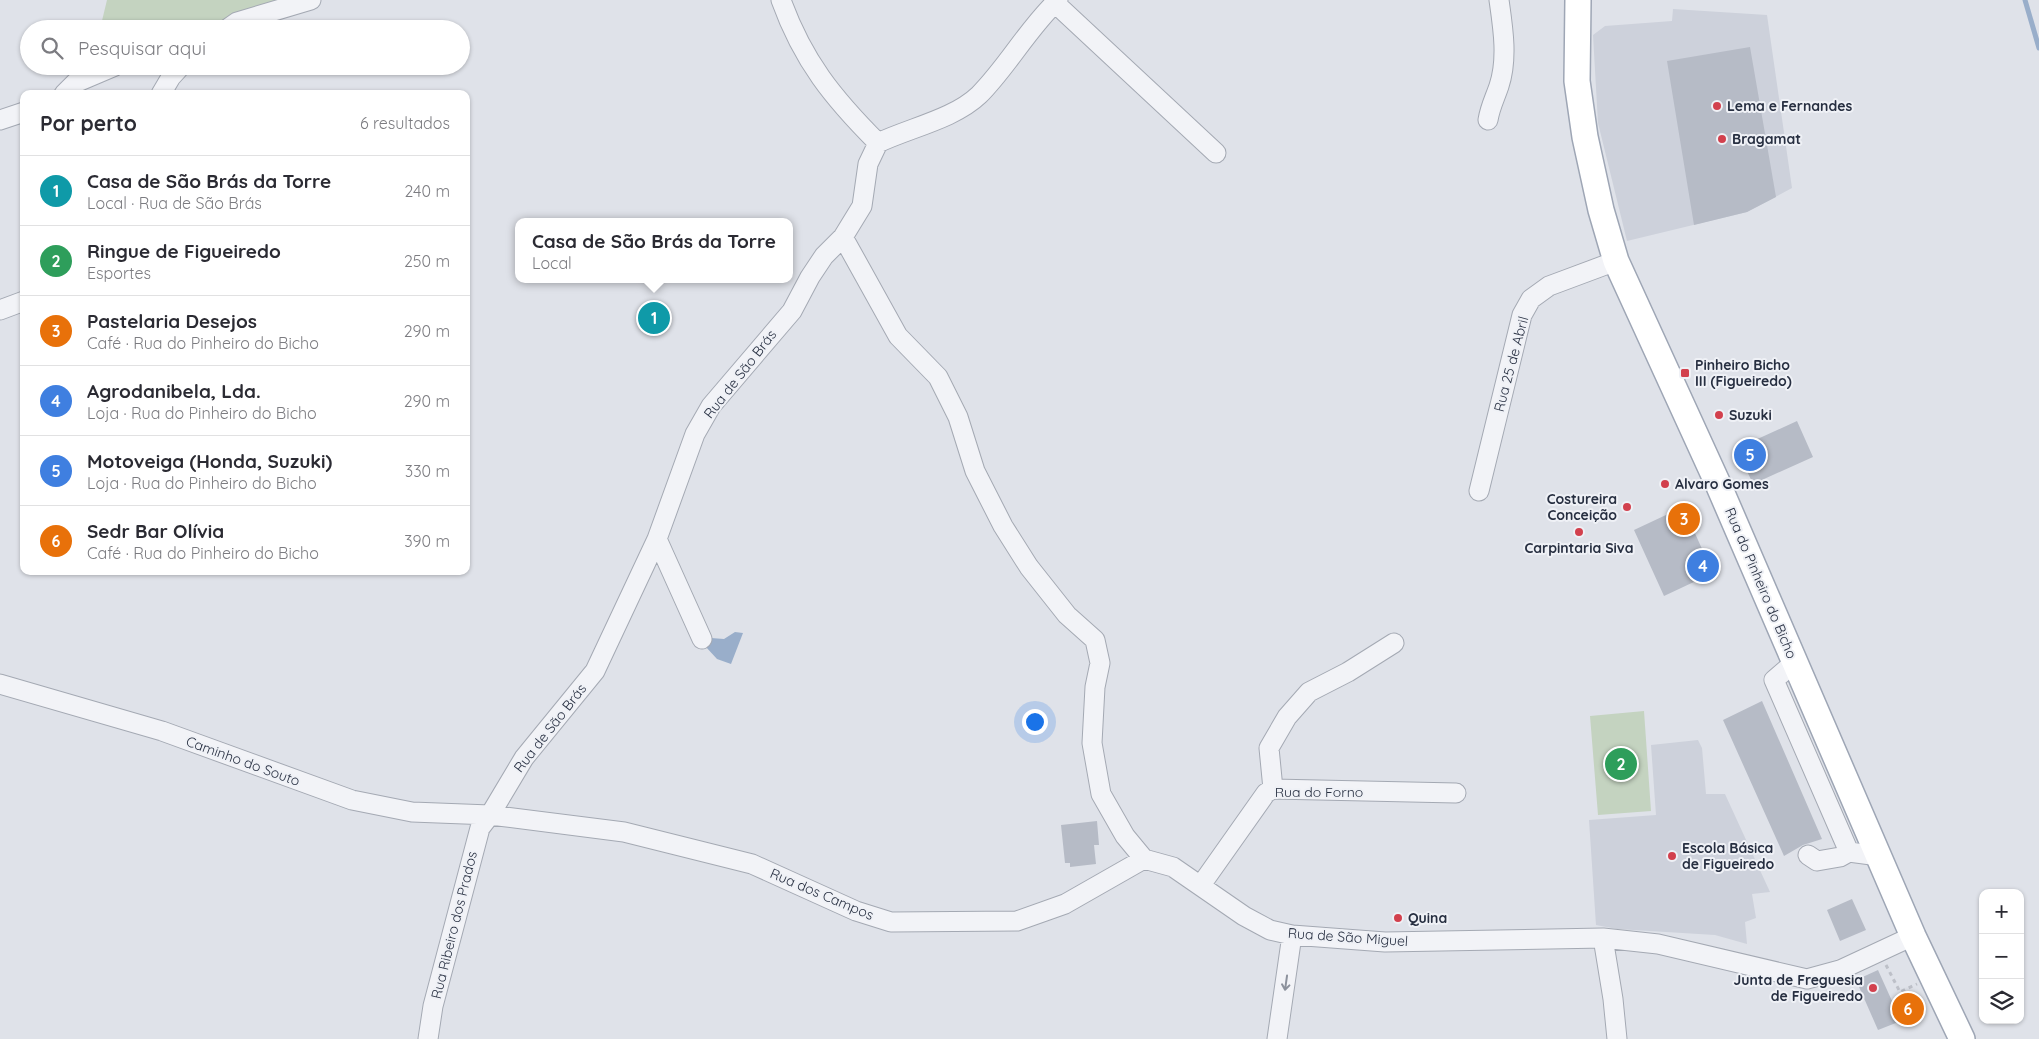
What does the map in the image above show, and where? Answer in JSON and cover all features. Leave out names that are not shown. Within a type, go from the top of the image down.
[{"type":"main road","name":"Rua do Pinheiro do Bicho","points":[[1578,0],[1577,81],[1585,137],[1601,210],[1616,261],[1708,461],[1913,936],[1962,1039]]},
{"type":"street","points":[[244,20],[311,0]]},
{"type":"street","points":[[781,0],[790,25],[808,62],[829,90],[878,143],[905,130],[948,115],[978,96],[1056,2],[1216,153]]},
{"type":"street","points":[[1488,120],[1490,107],[1499,86],[1503,61],[1504,36],[1499,0]]},
{"type":"street","points":[[68,90],[75,83],[94,75]]},
{"type":"street","points":[[163,90],[173,75]]},
{"type":"street","points":[[0,120],[20,113]]},
{"type":"street","name":"Rua de São Brás","points":[[490,815],[524,758],[595,671],[657,539],[695,434],[711,406],[792,311],[807,281],[819,263],[843,238],[862,206],[868,164],[878,143]]},
{"type":"street","points":[[843,238],[898,336],[938,377],[958,417],[975,471],[1003,526],[1029,567],[1067,615],[1095,640],[1100,663],[1095,687],[1092,743],[1101,794],[1125,836],[1144,858]]},
{"type":"street","name":"Rua 25 de Abril","points":[[1480,491],[1522,316],[1531,299],[1548,286],[1616,261]]},
{"type":"street","points":[[0,310],[20,302]]},
{"type":"street","points":[[657,539],[702,639]]},
{"type":"street","points":[[1273,789],[1269,748],[1287,716],[1309,692],[1348,672],[1394,643]]},
{"type":"street","points":[[1795,662],[1774,680],[1849,852]]},
{"type":"street","name":"Caminho do Souto","points":[[0,684],[162,731],[352,800],[412,812],[490,815]]},
{"type":"street","name":"Rua do Forno","points":[[1201,885],[1266,793],[1273,789],[1456,793]]},
{"type":"street","name":"Rua dos Campos","points":[[490,815],[624,832],[752,864],[856,911],[891,922],[1017,921],[1065,904],[1144,858]]},
{"type":"street","name":"Rua Ribeiro dos Prados","points":[[428,1039],[434,1006],[462,902],[472,851],[480,828],[490,815]]},
{"type":"street","points":[[1808,855],[1817,861],[1840,857],[1849,852],[1879,856]]},
{"type":"street","name":"Rua de São Miguel","points":[[1144,858],[1173,867],[1244,916],[1270,930],[1292,935],[1385,942],[1603,938],[1658,944],[1807,979],[1840,970],[1913,936]]},
{"type":"street","points":[[1277,1039],[1292,935]]},
{"type":"street","points":[[1603,938],[1614,999],[1617,1039]]},
{"type":"path","points":[[1880,953],[1900,992],[1933,977]]},
{"type":"shaded area","name":"Lema e Fernandes","points":[[1673,9],[1767,15],[1792,188],[1747,212],[1627,241],[1598,123],[1593,35],[1605,26],[1672,21]]},
{"type":"shaded area","name":"Escola Básica de Figueiredo","points":[[1698,740],[1702,748],[1706,794],[1725,794],[1770,892],[1752,894],[1756,918],[1745,922],[1747,944],[1715,935],[1617,929],[1596,925],[1589,820],[1656,815],[1651,745]]},
{"type":"green space","points":[[107,0],[281,0],[265,4],[228,20],[102,20]]},
{"type":"green space","points":[[1644,711],[1651,811],[1598,815],[1590,716]]},
{"type":"water","points":[[735,632],[743,633],[731,664],[717,659],[706,647],[711,638],[724,639]]},
{"type":"building","name":"Lema e Fernandes","points":[[1750,47],[1776,197],[1747,212],[1694,225],[1667,61]]},
{"type":"building","points":[[1797,421],[1813,457],[1753,484],[1735,445],[1751,438],[1753,441]]},
{"type":"building","points":[[1683,507],[1713,573],[1664,596],[1634,530]]},
{"type":"building","points":[[1762,701],[1822,839],[1803,845],[1784,856],[1723,720]]},
{"type":"building","points":[[1097,821],[1099,845],[1094,845],[1096,864],[1070,867],[1070,863],[1065,863],[1061,825]]},
{"type":"building","points":[[1852,899],[1866,930],[1840,941],[1827,910]]},
{"type":"building","points":[[1878,970],[1892,1001],[1900,1003],[1906,1019],[1878,1030],[1856,980]]},
{"type":"waterway","points":[[2025,0],[2039,48]]},
{"type":"place","name":"Lema e Fernandes","points":[[1717,106]]},
{"type":"place","name":"Bragamat","points":[[1722,139]]},
{"type":"place","name":"Casa de São Brás da Torre","points":[[654,318]]},
{"type":"place","name":"Pinheiro Bicho III (Figueiredo)","points":[[1685,373]]},
{"type":"place","name":"Suzuki","points":[[1719,415]]},
{"type":"place","name":"Motoveiga (Honda, Suzuki)","points":[[1750,455]]},
{"type":"place","name":"Alvaro Gomes","points":[[1665,484]]},
{"type":"place","name":"Costureira Conceição","points":[[1627,507]]},
{"type":"place","name":"Pastelaria Desejos","points":[[1684,519]]},
{"type":"place","name":"Carpintaria Siva","points":[[1579,532]]},
{"type":"place","name":"Agrodanibela, Lda.","points":[[1703,566]]},
{"type":"place","name":"Ringue de Figueiredo","points":[[1621,764]]},
{"type":"place","name":"Escola Básica de Figueiredo","points":[[1672,856]]},
{"type":"place","name":"Quina","points":[[1398,918]]},
{"type":"place","name":"Junta de Freguesia de Figueiredo","points":[[1873,988]]},
{"type":"place","name":"Sedr Bar Olívia","points":[[1908,1009]]}]
